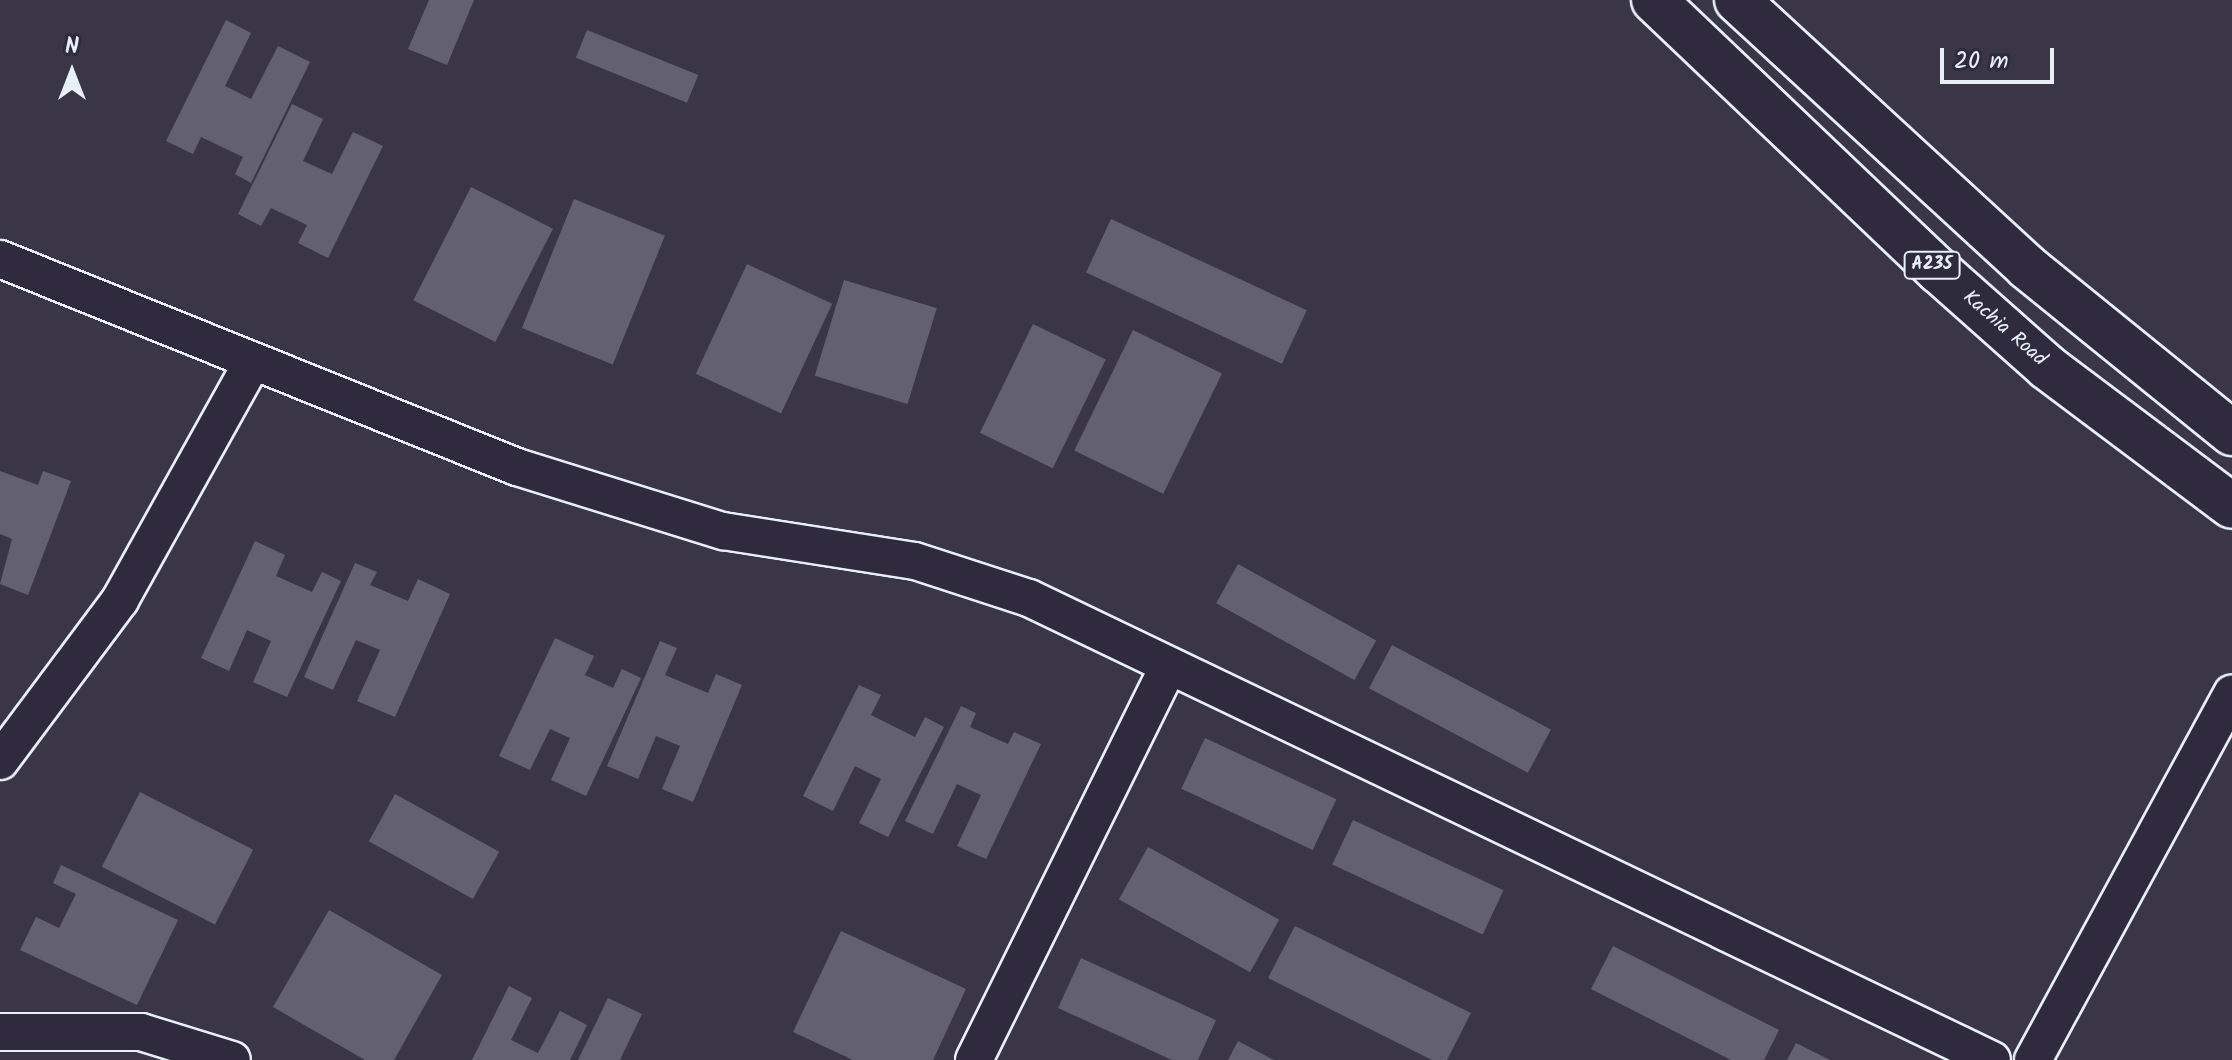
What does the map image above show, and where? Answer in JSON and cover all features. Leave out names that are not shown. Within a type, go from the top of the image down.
[{"type":"highway","name":"Kachia Road","points":[[1654,0],[1939,271],[2047,367],[2232,506]]},
{"type":"highway","points":[[1737,0],[2015,257],[2232,433]]},
{"type":"street","points":[[0,259],[252,363],[517,467],[723,531],[915,561],[1029,598],[1168,668],[1992,1060]]},
{"type":"street","points":[[0,761],[120,600],[252,363]]},
{"type":"street","points":[[974,1060],[1168,668]]},
{"type":"street","points":[[2033,1060],[2232,693]]},
{"type":"street","points":[[0,1032],[141,1032],[232,1060]]},
{"type":"building","points":[[429,0],[474,0],[447,65],[408,49]]},
{"type":"building","points":[[226,20],[251,33],[225,86],[251,99],[278,46],[310,62],[251,183],[235,174],[243,157],[201,137],[193,154],[166,141]]},
{"type":"building","points":[[587,30],[698,75],[687,103],[576,58]]},
{"type":"building","points":[[292,104],[323,119],[303,161],[332,174],[353,132],[383,146],[328,258],[298,243],[307,225],[271,208],[261,226],[238,214]]},
{"type":"building","points":[[471,187],[553,229],[495,342],[413,300]]},
{"type":"building","points":[[574,199],[665,236],[613,365],[522,328]]},
{"type":"building","points":[[1111,219],[1307,310],[1282,364],[1086,272]]},
{"type":"building","points":[[747,264],[832,304],[781,413],[696,374]]},
{"type":"building","points":[[844,280],[937,308],[908,404],[815,376]]},
{"type":"building","points":[[1033,324],[1106,360],[1053,468],[980,433]]},
{"type":"building","points":[[1133,330],[1222,373],[1163,494],[1074,450]]},
{"type":"building","points":[[0,471],[38,485],[43,471],[71,481],[28,595],[0,584],[12,539],[0,534]]},
{"type":"building","points":[[255,541],[285,555],[276,576],[312,592],[322,572],[341,581],[287,697],[253,682],[271,641],[247,630],[229,671],[201,658]]},
{"type":"building","points":[[355,563],[377,572],[370,585],[408,601],[418,579],[450,594],[395,717],[357,701],[380,650],[356,640],[333,690],[304,677]]},
{"type":"building","points":[[1238,564],[1376,641],[1354,680],[1216,603]]},
{"type":"building","points":[[555,638],[594,656],[585,675],[613,688],[622,669],[641,678],[586,796],[551,780],[570,738],[550,729],[530,770],[499,756]]},
{"type":"building","points":[[660,641],[677,648],[665,675],[708,693],[716,674],[742,685],[693,802],[662,789],[680,746],[656,736],[638,779],[607,766]]},
{"type":"building","points":[[1392,645],[1551,730],[1528,773],[1369,688]]},
{"type":"building","points":[[859,685],[881,695],[871,715],[915,737],[925,717],[944,727],[888,837],[859,823],[881,779],[855,766],[833,811],[803,796]]},
{"type":"building","points":[[961,706],[976,713],[970,727],[1008,744],[1014,732],[1041,744],[986,859],[957,846],[981,795],[957,784],[933,834],[905,821]]},
{"type":"building","points":[[1205,738],[1336,799],[1313,850],[1181,789]]},
{"type":"building","points":[[140,792],[253,850],[215,925],[102,867]]},
{"type":"building","points":[[395,794],[499,852],[473,899],[369,841]]},
{"type":"building","points":[[1353,820],[1503,890],[1483,935],[1332,864]]},
{"type":"building","points":[[1148,847],[1279,920],[1250,972],[1119,899]]},
{"type":"building","points":[[61,865],[178,920],[137,1005],[20,950],[36,917],[59,928],[76,894],[53,883]]},
{"type":"building","points":[[329,910],[442,975],[394,1060],[365,1060],[273,1007]]},
{"type":"building","points":[[1295,926],[1471,1013],[1447,1060],[1432,1060],[1268,978]]},
{"type":"building","points":[[841,931],[966,989],[933,1060],[853,1060],[793,1032]]},
{"type":"building","points":[[1613,946],[1779,1030],[1764,1060],[1731,1060],[1591,989]]},
{"type":"building","points":[[1081,958],[1216,1020],[1198,1060],[1172,1060],[1058,1008]]},
{"type":"building","points":[[509,986],[532,998],[511,1040],[538,1053],[560,1011],[587,1025],[570,1060],[472,1060]]},
{"type":"building","points":[[608,998],[642,1014],[620,1060],[578,1060]]},
{"type":"building","points":[[1238,1041],[1274,1060],[1228,1060]]},
{"type":"building","points":[[1796,1043],[1830,1060],[1787,1060]]}]
